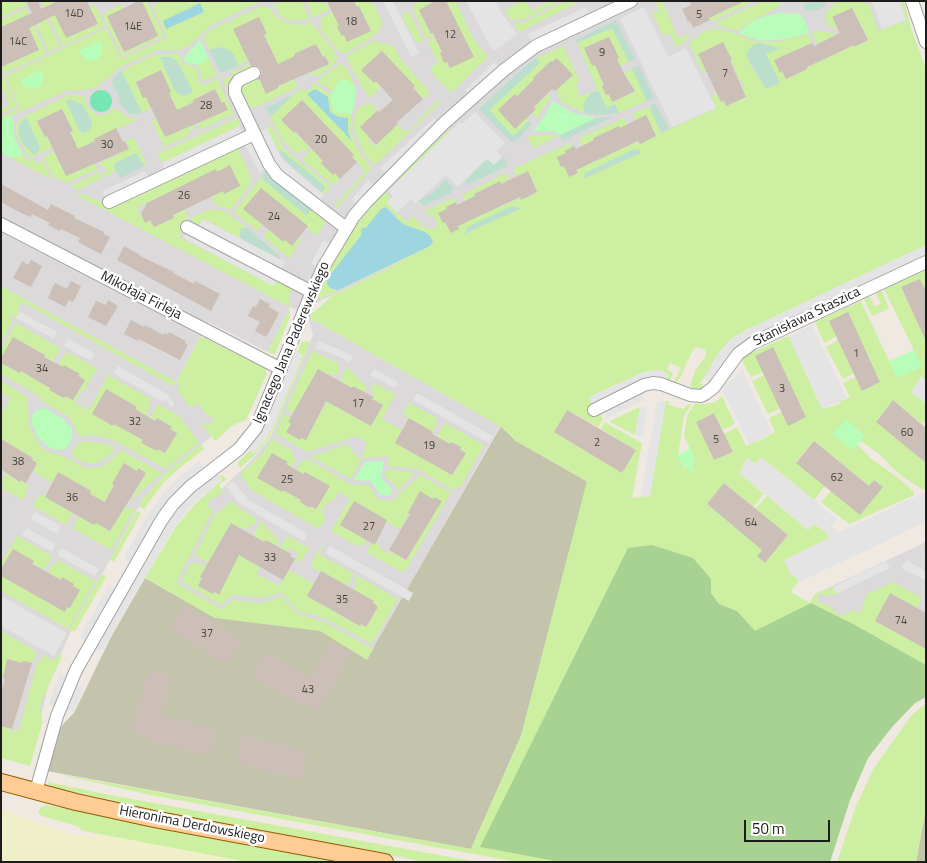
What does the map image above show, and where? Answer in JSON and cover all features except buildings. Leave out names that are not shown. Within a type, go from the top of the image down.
[{"type":"main road","name":"Hieronima Derdowskiego","points":[[1,782],[154,819],[385,862]]},
{"type":"street","name":"Ignacego Jana Paderewskiego","points":[[36,791],[57,716],[70,682],[161,521],[173,504],[190,487],[239,449],[251,436],[261,418],[312,292],[324,266],[346,228],[367,201],[443,124],[504,70],[536,46],[631,1]]},
{"type":"street","points":[[912,1],[926,42]]},
{"type":"street","points":[[254,73],[238,80],[235,86],[235,93],[269,164],[277,175],[346,228]]},
{"type":"street","points":[[109,202],[254,134]]},
{"type":"street","name":"Mikołaja Firleja","points":[[1,224],[281,369]]},
{"type":"street","points":[[187,227],[312,292]]},
{"type":"street","name":"Stanisława Staszica","points":[[594,410],[644,385],[653,383],[661,384],[693,396],[705,394],[714,387],[738,354],[753,343],[926,262]]},
{"type":"shaded area","points":[[1,1],[903,1],[911,28],[298,311],[290,307],[268,352],[208,322],[176,382],[237,416],[169,470],[143,499],[71,631],[50,679],[36,737],[1,743],[1,330],[20,297],[1,286]]},
{"type":"shaded area","points":[[383,1],[393,1],[419,53],[411,57]]},
{"type":"shaded area","points":[[466,1],[496,1],[501,12],[517,34],[495,51],[490,46]]},
{"type":"shaded area","points":[[808,1],[827,1],[818,10],[810,12],[805,10],[803,6]]},
{"type":"shaded area","points":[[872,1],[900,1],[906,20],[882,29]]},
{"type":"shaded area","points":[[586,7],[589,13],[531,41],[528,34]]},
{"type":"shaded area","points":[[644,7],[668,57],[686,48],[716,108],[672,127],[620,19]]},
{"type":"shaded area","points":[[616,20],[635,59],[629,62],[612,28],[578,44],[576,40]]},
{"type":"shaded area","points":[[759,43],[780,48],[766,54],[780,83],[766,89],[746,55],[754,44]]},
{"type":"shaded area","points":[[221,47],[229,50],[234,55],[238,66],[222,72],[219,70],[209,50]]},
{"type":"shaded area","points":[[160,57],[170,57],[177,61],[192,92],[183,96],[175,91]]},
{"type":"shaded area","points":[[537,58],[540,63],[489,110],[513,136],[530,122],[531,125],[513,142],[479,109]]},
{"type":"shaded area","points":[[494,62],[499,67],[470,95],[465,90]]},
{"type":"shaded area","points":[[639,66],[654,98],[647,101],[632,69]]},
{"type":"shaded area","points":[[121,71],[142,112],[131,114],[120,104],[118,94],[112,83],[114,77]]},
{"type":"shaded area","points":[[599,91],[606,108],[615,104],[619,113],[599,115],[585,113],[584,103],[590,94]]},
{"type":"shaded area","points":[[294,94],[270,117],[266,108]]},
{"type":"shaded area","points":[[69,99],[82,104],[91,119],[92,126],[84,133],[80,132],[66,101]]},
{"type":"shaded area","points":[[655,103],[669,129],[661,133],[649,106]]},
{"type":"shaded area","points":[[475,112],[505,143],[496,151],[502,157],[494,165],[487,159],[458,187],[446,175],[415,204],[411,199],[397,213],[387,202],[393,196],[388,191],[460,122],[462,124]]},
{"type":"shaded area","points":[[613,117],[562,141],[560,135],[596,118]]},
{"type":"shaded area","points":[[27,118],[40,148],[38,153],[34,155],[24,145],[18,133],[19,126]]},
{"type":"shaded area","points":[[434,118],[439,123],[386,174],[380,168]]},
{"type":"shaded area","points":[[239,126],[243,134],[165,171],[162,163]]},
{"type":"shaded area","points":[[267,128],[282,159],[324,195],[319,201],[276,164],[260,132]]},
{"type":"shaded area","points":[[253,142],[266,169],[259,172],[245,146]]},
{"type":"shaded area","points":[[634,149],[639,150],[641,153],[583,179],[585,173]]},
{"type":"shaded area","points":[[281,150],[324,185],[325,188],[322,192],[287,163],[279,152]]},
{"type":"shaded area","points":[[136,153],[144,166],[120,178],[114,167],[115,163]]},
{"type":"shaded area","points":[[502,157],[507,166],[465,186],[465,180],[488,158],[494,165]]},
{"type":"shaded area","points":[[267,170],[311,209],[308,214],[306,215],[264,181],[262,176]]},
{"type":"shaded area","points":[[145,171],[149,178],[105,198],[102,191]]},
{"type":"shaded area","points":[[368,180],[375,186],[358,205],[351,200]]},
{"type":"shaded area","points":[[446,180],[453,188],[451,193],[423,205],[419,201],[433,192]]},
{"type":"shaded area","points":[[512,206],[522,208],[464,234],[467,227]]},
{"type":"shaded area","points":[[203,219],[285,262],[273,286],[183,238],[191,223],[199,227]]},
{"type":"shaded area","points":[[247,228],[280,256],[280,259],[240,238],[240,230]]},
{"type":"shaded area","points":[[323,240],[330,244],[318,267],[311,264]]},
{"type":"shaded area","points":[[926,245],[926,257],[747,342],[710,383],[704,378],[719,352],[731,339],[744,331]]},
{"type":"shaded area","points":[[20,312],[57,332],[54,339],[16,318]]},
{"type":"shaded area","points":[[308,317],[500,426],[367,660],[215,618],[151,582],[184,525],[252,460],[270,438],[313,335]]},
{"type":"shaded area","points":[[812,325],[847,398],[822,409],[789,337]]},
{"type":"shaded area","points":[[68,338],[95,354],[91,361],[64,346]]},
{"type":"shaded area","points":[[318,341],[353,356],[350,363],[338,356],[315,348]]},
{"type":"shaded area","points":[[294,352],[302,356],[274,425],[254,454],[248,448],[266,421]]},
{"type":"shaded area","points":[[118,366],[167,394],[175,404],[171,407],[165,399],[163,402],[114,374]]},
{"type":"shaded area","points":[[374,369],[398,382],[395,388],[370,375]]},
{"type":"shaded area","points":[[657,370],[668,373],[667,381],[592,405],[589,397],[644,372]]},
{"type":"shaded area","points":[[742,370],[772,433],[749,445],[722,389]]},
{"type":"shaded area","points":[[921,377],[926,380],[926,404],[911,392]]},
{"type":"shaded area","points":[[417,393],[493,436],[489,443],[413,400]]},
{"type":"shaded area","points":[[641,393],[644,400],[607,418],[604,411]]},
{"type":"shaded area","points":[[666,401],[650,497],[641,496],[657,403]]},
{"type":"shaded area","points":[[640,407],[648,407],[643,437],[635,435]]},
{"type":"shaded area","points":[[501,426],[516,441],[588,482],[521,736],[471,849],[47,771],[58,733],[64,723],[74,713],[110,639],[145,578],[215,618],[254,617],[321,631],[367,659]]},
{"type":"shaded area","points":[[761,457],[837,519],[832,526],[838,533],[926,492],[926,522],[799,582],[796,575],[792,577],[784,560],[829,538],[826,532],[814,524],[809,530],[739,473],[744,467],[742,465],[749,458],[755,464]]},
{"type":"shaded area","points":[[199,461],[204,468],[183,484],[170,499],[154,520],[131,562],[124,558],[146,517],[162,495],[175,481]]},
{"type":"shaded area","points":[[216,473],[221,480],[195,502],[177,523],[102,651],[95,647],[173,513],[195,490]]},
{"type":"shaded area","points":[[233,481],[249,500],[308,534],[303,541],[239,503],[226,486]]},
{"type":"shaded area","points":[[35,512],[61,526],[57,534],[31,519]]},
{"type":"shaded area","points":[[27,528],[56,545],[52,552],[22,535]]},
{"type":"shaded area","points":[[926,542],[926,665],[811,601],[815,594]]},
{"type":"shaded area","points":[[330,546],[413,593],[409,601],[325,553]]},
{"type":"shaded area","points":[[61,548],[99,569],[95,576],[57,555]]},
{"type":"shaded area","points":[[906,560],[926,571],[926,581],[902,568]]},
{"type":"shaded area","points":[[886,561],[890,568],[836,594],[833,587]]},
{"type":"shaded area","points":[[108,586],[115,590],[87,641],[80,637]]},
{"type":"shaded area","points":[[1,596],[67,633],[54,656],[1,626]]},
{"type":"shaded area","points":[[60,674],[68,678],[56,708],[48,705]]},
{"type":"shaded area","points":[[75,684],[83,688],[74,712],[65,709]]},
{"type":"shaded area","points":[[926,808],[926,862],[916,862]]},
{"type":"shaded area","points":[[1,809],[71,835],[117,836],[248,862],[1,862]]},
{"type":"green space","points":[[1,1],[26,1],[28,4],[1,17]]},
{"type":"green space","points":[[41,1],[58,1],[51,5],[67,38],[98,24],[90,7],[95,5],[105,26],[63,46]]},
{"type":"green space","points":[[142,1],[147,1],[164,36],[122,56],[102,14],[121,4],[123,9],[107,17],[124,52],[158,36]]},
{"type":"green space","points":[[163,1],[262,1],[211,25],[185,48],[158,50],[120,67],[94,88],[69,90],[1,120],[1,117],[20,108],[5,76],[106,28],[121,59],[167,38],[153,6]]},
{"type":"green space","points":[[286,1],[302,1],[309,19],[295,21],[280,15],[273,5]]},
{"type":"green space","points":[[307,1],[325,1],[328,8],[330,7],[331,9],[312,18]]},
{"type":"green space","points":[[354,1],[372,1],[383,23],[378,32],[371,38],[348,52],[342,53],[338,51],[319,27],[323,25],[319,19],[333,12],[339,26],[337,27],[347,42],[357,7]]},
{"type":"green space","points":[[418,1],[435,1],[419,10],[430,34],[433,33],[434,35],[426,39],[413,9]]},
{"type":"green space","points":[[447,1],[456,1],[474,40],[488,57],[451,93],[435,77],[430,67],[438,63],[428,42],[435,38],[442,52],[440,53],[444,62],[447,62],[450,68],[473,57],[456,26],[458,25]]},
{"type":"green space","points":[[516,1],[526,1],[531,11],[550,1],[560,1],[525,19],[510,20],[505,10],[517,4]]},
{"type":"green space","points":[[566,1],[580,1],[520,32],[513,24],[525,22]]},
{"type":"green space","points":[[662,1],[678,38],[689,34],[690,36],[676,47],[670,33],[663,36],[652,13],[659,10],[656,2]]},
{"type":"green space","points":[[742,1],[754,1],[713,21],[708,17]]},
{"type":"green space","points":[[763,1],[784,1],[775,9],[737,31],[716,25],[715,23]]},
{"type":"green space","points":[[837,1],[861,1],[869,5],[878,31],[906,20],[900,1],[904,1],[911,28],[926,69],[926,245],[744,331],[731,339],[700,383],[707,389],[693,391],[690,385],[695,371],[706,355],[705,350],[694,348],[677,382],[674,382],[681,368],[670,363],[667,369],[673,373],[669,382],[667,381],[668,373],[657,370],[644,372],[589,397],[603,419],[598,427],[567,410],[554,432],[622,473],[636,450],[601,429],[604,423],[642,443],[632,497],[649,497],[666,401],[669,401],[668,405],[684,409],[688,404],[691,405],[684,416],[678,455],[684,468],[691,464],[690,449],[684,436],[687,416],[695,404],[716,402],[722,396],[735,424],[723,430],[714,413],[696,422],[714,460],[733,452],[724,434],[737,427],[746,446],[775,432],[769,418],[782,412],[788,425],[806,417],[773,348],[756,356],[763,372],[751,377],[742,361],[747,355],[785,337],[789,337],[822,409],[840,404],[839,402],[850,397],[843,383],[856,377],[862,390],[880,382],[848,313],[837,336],[824,343],[815,322],[861,301],[897,378],[914,350],[884,289],[926,270],[926,291],[920,279],[901,288],[926,340],[926,380],[921,377],[911,392],[926,404],[926,419],[922,424],[893,400],[876,421],[926,463],[926,489],[923,490],[899,474],[877,452],[860,441],[857,444],[870,458],[897,477],[914,492],[914,495],[849,524],[821,502],[831,491],[882,487],[874,480],[869,486],[814,441],[796,462],[825,486],[814,500],[761,457],[755,464],[748,458],[742,465],[744,467],[739,473],[764,494],[753,507],[725,483],[707,504],[762,550],[757,556],[765,563],[788,535],[755,509],[767,496],[808,530],[814,524],[826,532],[830,538],[792,577],[795,575],[799,582],[791,592],[810,603],[815,594],[833,587],[836,594],[829,596],[819,594],[817,602],[828,605],[839,615],[847,614],[852,610],[860,613],[867,594],[893,582],[922,598],[917,608],[890,593],[875,621],[926,648],[926,665],[855,625],[811,603],[755,632],[737,611],[719,604],[711,593],[711,579],[481,847],[560,862],[517,862],[150,795],[54,773],[471,849],[521,736],[587,481],[516,441],[500,426],[308,317],[333,295],[418,255],[343,287],[430,246],[425,232],[405,225],[398,220],[391,210],[381,209],[366,228],[361,230],[362,234],[334,290],[338,290],[313,302],[347,238],[385,191],[391,198],[387,202],[407,222],[413,216],[423,227],[433,229],[438,226],[433,215],[428,215],[424,211],[454,198],[456,202],[438,214],[451,233],[459,229],[458,226],[520,197],[521,200],[537,192],[528,171],[517,176],[513,169],[534,159],[570,143],[572,147],[557,158],[561,167],[564,166],[570,177],[578,173],[576,170],[638,141],[640,144],[656,136],[647,116],[636,120],[632,114],[649,106],[661,133],[716,108],[711,96],[717,93],[721,102],[724,101],[726,106],[746,97],[742,88],[745,87],[742,81],[740,82],[723,42],[699,54],[707,71],[703,73],[689,43],[704,31],[714,29],[725,30],[754,41],[778,42],[808,34],[812,43],[774,60],[786,79],[807,69],[807,67],[868,40],[852,8],[833,17],[837,28],[831,28],[828,25],[826,13]],"holes":[[[759,43],[779,48],[766,54],[766,89],[749,63],[754,44]]]},
{"type":"green space","points":[[264,5],[277,17],[290,24],[304,25],[311,22],[335,52],[336,62],[321,75],[306,75],[329,64],[316,44],[294,54],[295,56],[277,65],[234,29],[248,60],[238,66],[234,55],[221,47],[209,50],[203,37],[210,30]]},
{"type":"green space","points":[[26,8],[47,54],[4,73],[1,67],[1,60],[4,66],[39,50],[23,17],[1,27],[1,20]]},
{"type":"green space","points":[[409,11],[423,41],[417,43],[401,15]]},
{"type":"green space","points":[[779,13],[801,14],[810,32],[776,40],[759,40],[738,33],[752,22]]},
{"type":"green space","points":[[47,19],[60,47],[49,52],[36,24]]},
{"type":"green space","points":[[612,27],[629,62],[620,66],[617,59],[619,58],[609,37],[584,48],[595,65],[604,85],[602,86],[606,95],[609,94],[613,102],[635,92],[624,73],[632,69],[647,101],[619,113],[615,104],[606,108],[599,91],[584,110],[585,113],[558,100],[561,97],[556,91],[572,75],[551,61],[543,68],[544,70],[533,77],[534,79],[517,96],[515,94],[498,110],[515,128],[527,117],[529,121],[513,136],[489,110],[540,63],[537,58],[563,46],[579,79],[576,86],[581,97],[597,89],[578,42]]},
{"type":"green space","points":[[816,31],[837,35],[817,44],[812,33]]},
{"type":"green space","points":[[200,40],[209,59],[197,65],[185,62],[184,57]]},
{"type":"green space","points":[[100,41],[102,53],[96,60],[88,61],[81,55],[79,51]]},
{"type":"green space","points":[[376,41],[395,47],[399,57],[429,91],[428,95],[423,99],[382,51],[362,70],[374,83],[376,81],[381,87],[370,98],[347,59],[348,55]]},
{"type":"green space","points":[[178,53],[184,65],[192,65],[196,68],[200,84],[204,85],[217,79],[234,114],[200,130],[197,124],[228,110],[224,102],[222,103],[215,89],[176,111],[169,93],[171,91],[161,70],[136,82],[143,98],[146,97],[151,109],[142,112],[121,71],[151,56]],"holes":[[[174,58],[192,89],[191,93],[183,96]]]},
{"type":"green space","points":[[209,59],[217,74],[215,77],[202,81],[200,78],[201,72],[197,65]]},
{"type":"green space","points":[[250,64],[266,93],[294,79],[298,87],[248,109],[241,92],[245,82],[250,79],[245,69],[233,75],[227,89],[222,79],[223,76],[225,79],[232,76],[231,73]]},
{"type":"green space","points":[[342,64],[348,70],[355,86],[347,80],[338,82],[333,92],[317,81],[338,65]]},
{"type":"green space","points":[[41,70],[44,77],[38,88],[29,89],[22,84],[21,79]]},
{"type":"green space","points":[[1,73],[17,106],[1,114],[1,109],[10,105],[1,85]]},
{"type":"green space","points":[[347,80],[355,86],[356,97],[352,114],[333,111],[331,95],[338,82]]},
{"type":"green space","points":[[314,83],[331,95],[333,111],[352,114],[350,130],[354,141],[363,158],[372,167],[336,209],[334,207],[365,171],[352,157],[353,155],[281,120],[310,147],[304,152],[301,150],[297,154],[283,141],[270,117],[294,94],[304,88],[306,91],[313,88],[311,85]],"holes":[[[308,94],[327,97],[330,112],[339,117],[348,118],[348,132],[351,140]]]},
{"type":"green space","points":[[101,90],[111,97],[112,101],[105,111],[101,112],[91,105],[90,101],[97,91]]},
{"type":"green space","points":[[546,93],[549,99],[537,119],[532,113],[536,109],[534,107],[546,96]]},
{"type":"green space","points":[[69,95],[78,95],[85,97],[87,106],[96,115],[108,114],[117,109],[128,118],[139,119],[94,139],[95,141],[77,150],[70,132],[72,130],[62,109],[37,121],[44,137],[47,136],[52,147],[33,157],[29,157],[16,134],[17,123],[27,115]],"holes":[[[69,99],[81,104],[91,119],[84,133],[80,132],[66,101]]]},
{"type":"green space","points":[[438,100],[441,102],[375,165],[365,155],[354,130],[354,120],[358,108],[370,103],[377,111],[360,127],[370,138],[368,140],[374,146],[398,124],[403,131],[410,130]]},
{"type":"green space","points":[[553,101],[573,113],[596,118],[560,135],[552,131],[533,131]]},
{"type":"green space","points":[[11,115],[14,122],[13,134],[23,155],[11,158],[1,153],[1,120]]},
{"type":"green space","points":[[237,118],[241,124],[239,126],[162,163],[157,154]]},
{"type":"green space","points":[[624,118],[627,125],[613,128],[614,131],[599,138],[598,135],[593,138],[594,140],[583,146],[579,138]]},
{"type":"green space","points":[[156,119],[165,137],[193,124],[195,128],[188,132],[190,135],[164,147],[152,121]]},
{"type":"green space","points":[[271,126],[284,149],[331,187],[324,195],[322,192],[325,188],[281,150],[279,152],[267,128]]},
{"type":"green space","points":[[450,129],[452,130],[400,180],[398,178]]},
{"type":"green space","points":[[550,134],[557,137],[533,148],[527,136]]},
{"type":"green space","points":[[131,138],[135,140],[146,164],[144,166],[137,154],[114,167],[116,171],[105,177],[103,174],[107,171],[104,165],[101,166],[99,163],[129,149],[125,141]]},
{"type":"green space","points":[[237,147],[247,167],[251,181],[231,210],[216,205],[210,197],[223,191],[224,194],[240,186],[230,166],[217,172],[216,170],[177,188],[178,190],[156,198],[157,201],[152,203],[151,201],[137,207],[144,222],[150,220],[154,227],[174,218],[173,215],[185,209],[188,216],[179,237],[273,285],[277,278],[292,287],[289,298],[290,307],[76,195],[84,194],[103,203],[106,209]]},
{"type":"green space","points":[[312,149],[333,175],[335,173],[340,179],[334,185],[302,160]]},
{"type":"green space","points":[[54,151],[66,176],[94,163],[97,169],[67,183],[53,177],[44,159],[46,155]]},
{"type":"green space","points":[[23,155],[28,161],[34,160],[36,164],[43,161],[51,179],[11,158]]},
{"type":"green space","points":[[99,172],[102,178],[78,190],[71,186]]},
{"type":"green space","points":[[506,173],[509,180],[501,184],[500,182],[481,193],[479,191],[474,194],[475,196],[464,201],[462,195]]},
{"type":"green space","points":[[262,176],[264,181],[308,214],[311,209],[326,222],[316,236],[261,188],[244,209],[258,221],[264,223],[257,231],[234,212]]},
{"type":"green space","points":[[211,209],[225,211],[247,228],[243,228],[239,234],[240,238],[204,219],[199,227],[190,222],[192,217]]},
{"type":"green space","points":[[270,228],[273,230],[271,232],[283,242],[285,240],[292,246],[299,237],[301,239],[290,259],[263,236]]},
{"type":"green space","points":[[1,286],[176,382],[173,386],[22,302],[17,310],[20,312],[16,318],[11,315],[9,318],[13,321],[1,342]]},
{"type":"green space","points":[[882,291],[889,308],[872,316],[864,299],[869,296],[875,307],[881,304],[876,293]]},
{"type":"green space","points":[[290,308],[289,319],[275,354],[268,352]]},
{"type":"green space","points":[[16,323],[60,348],[53,362],[35,349],[1,358],[1,349]]},
{"type":"green space","points":[[201,336],[265,368],[267,374],[246,420],[233,425],[215,441],[201,423],[203,421],[207,426],[214,420],[211,416],[208,417],[198,403],[191,408],[177,390],[180,385],[176,382]]},
{"type":"green space","points":[[838,340],[854,373],[843,379],[826,347]]},
{"type":"green space","points":[[302,341],[310,342],[277,423],[268,439],[254,456],[240,468],[238,465],[240,460],[251,450],[254,453],[268,436],[274,425],[303,355],[297,352]]},
{"type":"green space","points":[[914,350],[922,367],[897,378],[889,361]]},
{"type":"green space","points":[[312,351],[340,364],[338,368],[340,369],[336,376],[330,373],[296,414],[286,409]]},
{"type":"green space","points":[[68,352],[97,369],[75,403],[89,410],[108,375],[151,399],[148,404],[151,405],[146,415],[135,409],[137,407],[106,390],[92,414],[143,440],[142,443],[156,451],[158,449],[165,453],[177,433],[170,429],[171,426],[157,418],[155,421],[150,418],[158,404],[179,416],[199,442],[166,469],[113,440],[94,435],[78,437],[74,425],[67,416],[44,402],[36,394],[1,374],[1,363],[20,373],[21,371],[63,398],[65,396],[73,400],[84,380],[78,376],[79,374],[58,365],[64,354],[66,355]]},
{"type":"green space","points":[[347,367],[367,387],[363,394],[353,386],[352,388],[340,381]]},
{"type":"green space","points":[[764,375],[780,408],[768,414],[752,381]]},
{"type":"green space","points":[[1,381],[27,397],[30,428],[38,443],[47,452],[63,456],[85,468],[95,468],[104,466],[121,450],[162,473],[130,501],[146,473],[139,468],[137,471],[124,463],[112,484],[114,485],[105,502],[90,494],[91,491],[59,473],[52,483],[33,471],[37,464],[32,460],[33,458],[11,448],[12,446],[3,440],[1,443],[1,415],[11,398],[1,393]]},
{"type":"green space","points":[[374,383],[395,395],[382,419],[402,430],[395,443],[422,458],[423,456],[430,460],[429,462],[445,468],[444,471],[452,475],[466,453],[460,450],[461,447],[452,442],[450,444],[437,436],[445,423],[484,445],[462,485],[454,490],[417,469],[387,466],[389,456],[363,458],[361,455],[364,453],[367,443],[358,437],[307,452],[276,434],[284,413],[291,417],[291,424],[286,432],[300,440],[301,438],[306,440],[328,399],[334,406],[356,415],[355,418],[371,426],[382,405],[372,399],[373,397],[371,396],[374,391],[371,389]]},
{"type":"green space","points":[[409,403],[437,418],[435,422],[437,424],[433,432],[409,418],[407,420],[404,413]]},
{"type":"green space","points":[[640,407],[635,435],[610,422],[610,421]]},
{"type":"green space","points":[[45,408],[63,419],[72,428],[72,439],[66,449],[56,450],[50,448],[38,438],[32,423],[32,417],[35,411]]},
{"type":"green space","points":[[846,419],[865,436],[853,450],[832,434]]},
{"type":"green space","points":[[272,439],[290,449],[296,460],[291,467],[286,464],[287,462],[272,453],[258,478],[282,492],[283,490],[301,500],[300,502],[309,508],[311,506],[317,509],[329,486],[305,472],[303,474],[296,470],[301,461],[304,462],[306,458],[352,485],[369,485],[378,500],[392,501],[420,475],[451,493],[404,573],[366,552],[372,540],[380,545],[379,548],[407,560],[441,501],[420,492],[400,530],[354,502],[340,525],[350,531],[357,532],[356,534],[367,541],[364,546],[361,544],[359,547],[331,531],[350,499],[339,492],[333,501],[327,502],[322,511],[325,519],[321,526],[317,528],[250,488],[240,474],[264,452]]},
{"type":"green space","points":[[85,441],[115,447],[112,453],[100,462],[92,464],[76,459],[71,453],[78,444]]},
{"type":"green space","points":[[201,444],[204,449],[163,483],[144,509],[139,506],[169,470]]},
{"type":"green space","points":[[346,444],[361,461],[351,479],[311,457]]},
{"type":"green space","points":[[690,448],[696,462],[692,464],[695,471],[691,473],[687,466],[684,468],[677,455]]},
{"type":"green space","points":[[384,461],[381,478],[392,489],[390,496],[380,495],[371,481],[354,480],[365,462]]},
{"type":"green space","points":[[387,469],[415,473],[396,492],[397,487],[385,477]]},
{"type":"green space","points":[[7,472],[11,475],[10,477],[19,482],[21,480],[26,483],[28,489],[23,500],[1,488]]},
{"type":"green space","points":[[222,475],[227,479],[219,485],[223,492],[207,503],[213,511],[176,583],[222,609],[233,600],[263,603],[281,596],[297,614],[324,622],[373,649],[367,660],[320,631],[215,618],[145,578],[177,525],[197,502],[222,480],[219,476]]},
{"type":"green space","points":[[46,494],[45,497],[73,513],[66,525],[33,506],[39,496]]},
{"type":"green space","points":[[232,501],[239,508],[257,519],[254,525],[251,524],[248,528],[250,531],[231,523],[208,563],[195,555],[215,514]]},
{"type":"green space","points":[[124,506],[131,510],[132,508],[135,509],[111,550],[73,528],[79,514],[83,519],[94,525],[96,523],[110,531]]},
{"type":"green space","points":[[137,511],[141,513],[114,562],[110,559]]},
{"type":"green space","points":[[261,521],[279,541],[275,548],[272,543],[266,540],[264,542],[253,535]]},
{"type":"green space","points":[[17,536],[52,556],[44,570],[13,549],[1,569],[1,564]]},
{"type":"green space","points":[[287,536],[309,548],[302,560],[294,561],[299,554],[289,548],[286,551],[280,548]]},
{"type":"green space","points":[[324,545],[319,554],[354,574],[346,588],[313,568],[311,564],[320,548]]},
{"type":"green space","points":[[652,545],[693,558],[711,579],[711,593],[719,604],[737,611],[755,631],[811,603],[855,625],[926,665],[926,697],[915,703],[892,727],[868,758],[850,800],[830,862],[560,862],[480,847],[628,548]]},
{"type":"green space","points":[[240,553],[248,557],[247,560],[256,565],[258,563],[261,565],[256,574],[279,586],[289,570],[314,584],[307,596],[323,606],[325,603],[330,606],[329,609],[334,612],[335,610],[345,618],[346,616],[351,619],[350,621],[359,626],[361,624],[366,627],[378,607],[373,604],[374,601],[353,590],[357,584],[354,582],[357,576],[398,599],[372,644],[324,618],[298,611],[281,592],[263,598],[232,595],[221,605],[181,581],[192,562],[197,565],[199,562],[206,566],[198,586],[213,594],[215,592],[219,594]]},
{"type":"green space","points":[[58,560],[95,581],[68,629],[1,591],[1,576],[65,612],[67,607],[70,608],[74,584],[63,577],[61,580],[48,572],[53,563],[56,565]]},
{"type":"green space","points":[[102,574],[106,577],[75,631],[69,630]]},
{"type":"green space","points":[[1,631],[37,652],[32,663],[7,660],[2,678]]},
{"type":"green space","points":[[59,654],[62,656],[40,705],[42,724],[30,766],[1,758],[1,726],[12,729],[12,732],[15,730],[19,731],[38,660],[40,661],[44,655],[55,661]]},
{"type":"green space","points":[[926,703],[926,808],[916,862],[837,862],[856,806],[874,768],[911,716]]},
{"type":"green space","points":[[48,782],[477,862],[426,862],[168,813],[52,787]]},
{"type":"green space","points":[[46,805],[347,862],[248,862],[84,831],[77,826],[42,816],[38,812],[40,808]]},
{"type":"water","points":[[200,3],[204,12],[166,29],[163,21]]},
{"type":"water","points":[[315,89],[328,97],[330,112],[339,117],[348,118],[348,132],[352,141],[307,94]]},
{"type":"water","points":[[386,207],[398,220],[405,225],[425,232],[433,242],[430,246],[338,290],[330,288],[327,284],[327,279],[362,234],[361,230],[364,227],[366,228],[381,209]]}]
